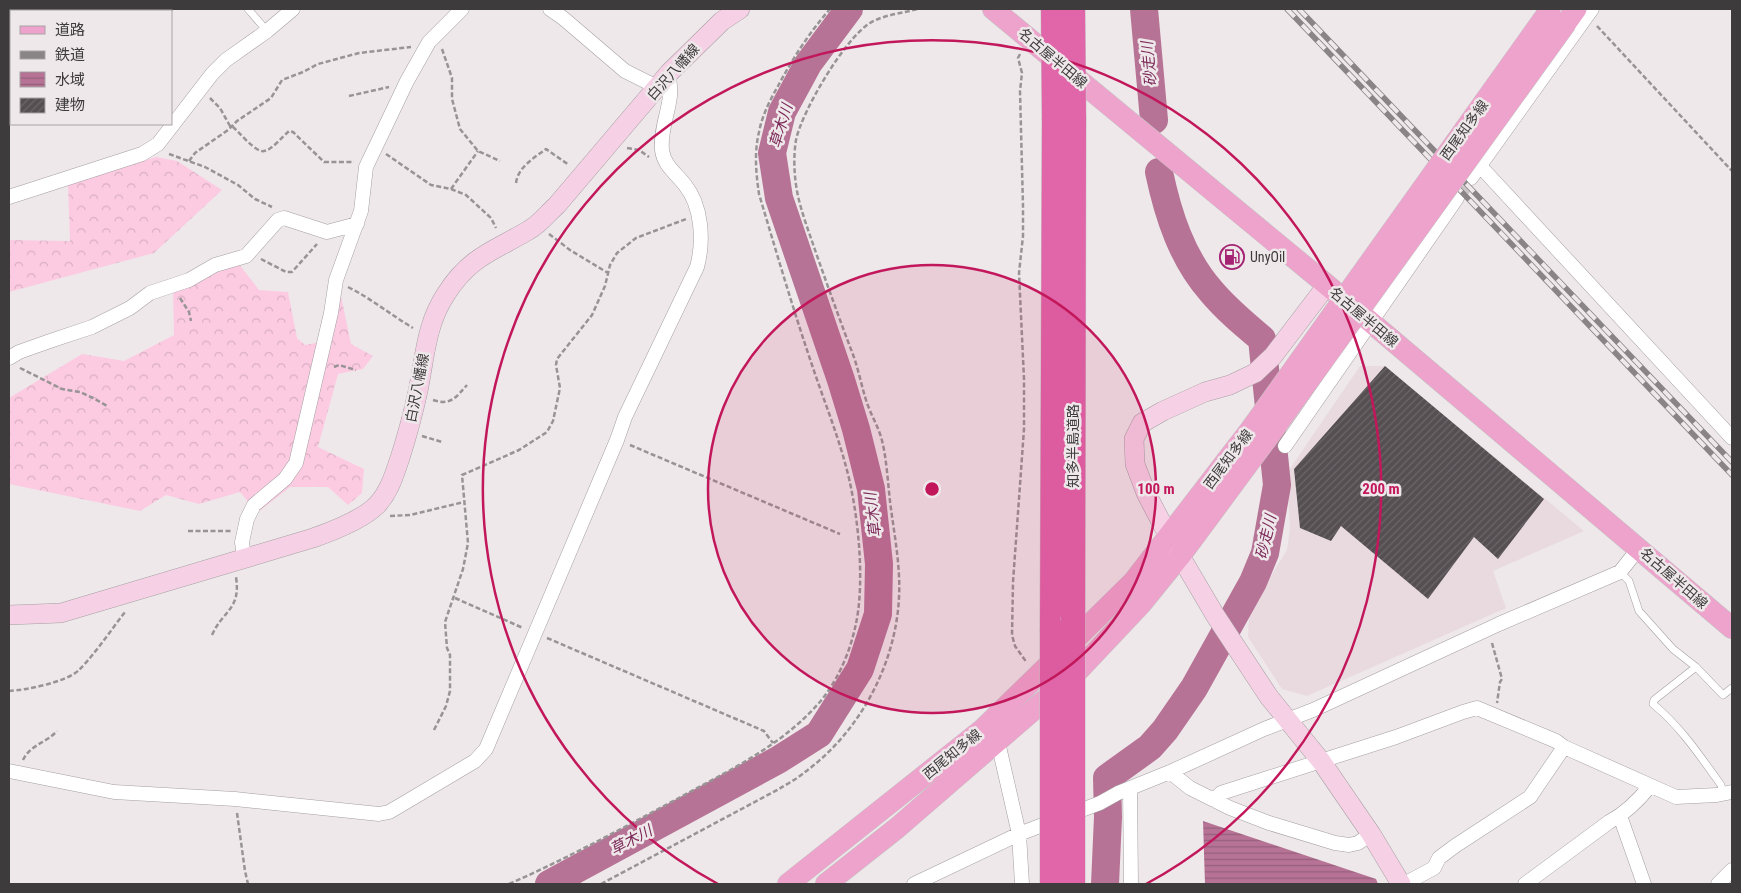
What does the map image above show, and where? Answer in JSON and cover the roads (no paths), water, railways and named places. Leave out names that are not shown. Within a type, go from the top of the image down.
[{"type":"highway","name":"知多半島道路","points":[[1053,9],[1064,120],[1073,617],[1073,884]]},
{"type":"highway","name":"知多半島道路","points":[[1052,884],[1052,629],[1064,120],[1073,9]]},
{"type":"main road","name":"白沢八幡線","points":[[9,615],[61,613],[132,593],[335,530],[364,515],[376,505],[391,486],[418,392],[430,324],[446,292],[479,257],[530,230],[539,223],[583,175],[663,80],[722,21],[740,9]]},
{"type":"main road","name":"名古屋半田線","points":[[993,9],[1327,285],[1732,628]]},
{"type":"main road","name":"西尾知多線","points":[[788,884],[983,728],[1134,581],[1169,537],[1267,438],[1551,9]]},
{"type":"main road","name":"西尾知多線","points":[[826,884],[898,828],[1074,674],[1141,604],[1180,556],[1585,11]]},
{"type":"main road","points":[[1327,285],[1273,356],[1255,373],[1205,392],[1142,423],[1134,439],[1135,464],[1146,493],[1169,537],[1234,646],[1269,697],[1321,761],[1371,834],[1402,884]]},
{"type":"street","points":[[172,124],[212,74],[226,60],[267,31],[293,9]]},
{"type":"street","points":[[239,560],[247,519],[254,505],[285,479],[296,463],[331,313],[335,284],[361,211],[368,162],[374,147],[405,84],[432,39],[462,9]]},
{"type":"street","points":[[14,772],[114,792],[235,799],[379,814],[389,812],[402,805],[475,761],[486,749],[617,440],[624,417],[697,266],[702,243],[697,209],[687,186],[670,168],[662,150],[670,95],[663,80],[625,71],[550,9]]},
{"type":"street","points":[[1471,178],[1585,11]]},
{"type":"street","points":[[9,197],[142,154],[155,146],[170,126]]},
{"type":"street","points":[[1480,166],[1732,438]]},
{"type":"street","points":[[1267,438],[1370,322],[1457,198]]},
{"type":"street","points":[[13,363],[34,347],[92,327],[130,308],[150,293],[189,280],[215,265],[246,256],[278,220],[284,218],[327,232],[357,224]]},
{"type":"street","points":[[914,884],[1018,834],[1100,803],[1620,572],[1639,548]]},
{"type":"street","points":[[1214,800],[1221,793],[1396,737],[1477,708],[1556,741],[1564,747],[1676,797],[1726,795]]},
{"type":"street","points":[[996,741],[1000,751],[1018,834],[1022,884]]},
{"type":"street","points":[[1402,884],[1434,868],[1439,858],[1455,846],[1530,797],[1564,747]]},
{"type":"street","points":[[1170,772],[1190,788],[1269,823],[1335,843],[1349,845],[1358,843],[1371,834]]},
{"type":"street","points":[[1525,884],[1609,822],[1620,816],[1637,802],[1650,786]]},
{"type":"street","points":[[1124,791],[1131,884]]},
{"type":"street","points":[[1620,816],[1644,884]]},
{"type":"street","points":[[1718,884],[1732,870]]},
{"type":"lane","points":[[248,9],[267,31]]},
{"type":"lane","points":[[1620,572],[1629,581],[1639,611],[1673,649],[1696,667],[1723,695],[1732,688]]},
{"type":"lane","points":[[1696,667],[1654,700],[1653,704],[1688,739],[1726,795]]},
{"type":"water","points":[[1203,821],[1376,879],[1378,884],[1205,884]]},
{"type":"waterway","name":"草木川","points":[[549,884],[778,760],[819,734],[860,669],[878,614],[879,564],[871,489],[841,380],[779,198],[772,153],[782,112],[808,64],[849,9]]},
{"type":"waterway","name":"砂走川","points":[[1144,9],[1154,120]]},
{"type":"waterway","name":"砂走川","points":[[1105,884],[1108,817],[1107,778],[1150,747],[1165,730],[1194,688],[1253,582],[1265,553],[1277,485],[1262,339],[1217,298],[1192,265],[1172,220],[1159,172]]},
{"type":"tunnel","points":[[1457,198],[1471,178]]},
{"type":"railway","points":[[1287,9],[1732,475]]},
{"type":"railway","points":[[1299,9],[1732,462]]},
{"type":"place","name":"UnyOil","points":[[1232,257]]}]
